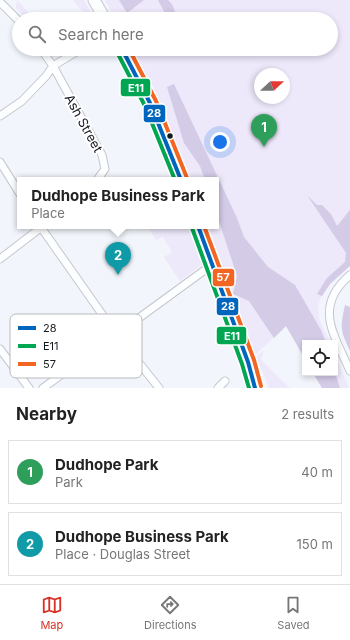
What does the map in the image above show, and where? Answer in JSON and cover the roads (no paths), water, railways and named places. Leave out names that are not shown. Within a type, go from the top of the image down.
[{"type":"main road","points":[[94,0],[101,12]]},
{"type":"main road","points":[[126,56],[150,103],[180,177]]},
{"type":"main road","points":[[199,229],[248,362],[255,388]]},
{"type":"street","points":[[0,2],[12,13]]},
{"type":"street","name":"Ash Street","points":[[46,56],[53,66],[102,155],[104,169],[99,177]]},
{"type":"street","points":[[0,116],[22,102],[46,76],[53,66],[69,56]]},
{"type":"street","points":[[0,162],[17,189]]},
{"type":"street","points":[[0,259],[37,229]]},
{"type":"street","points":[[43,229],[102,314]]},
{"type":"street","points":[[142,315],[213,264]]},
{"type":"street","points":[[350,275],[343,281],[336,291],[331,300],[329,309],[333,330],[350,371]]},
{"type":"street","points":[[0,349],[10,362]]},
{"type":"street","points":[[142,367],[159,388]]},
{"type":"street","points":[[22,378],[29,388]]},
{"type":"street","points":[[43,388],[57,378]]},
{"type":"street","points":[[218,388],[225,381]]},
{"type":"place","name":"Dudhope Park","points":[[264,147]]},
{"type":"place","name":"Dudhope Business Park","points":[[118,275]]}]
